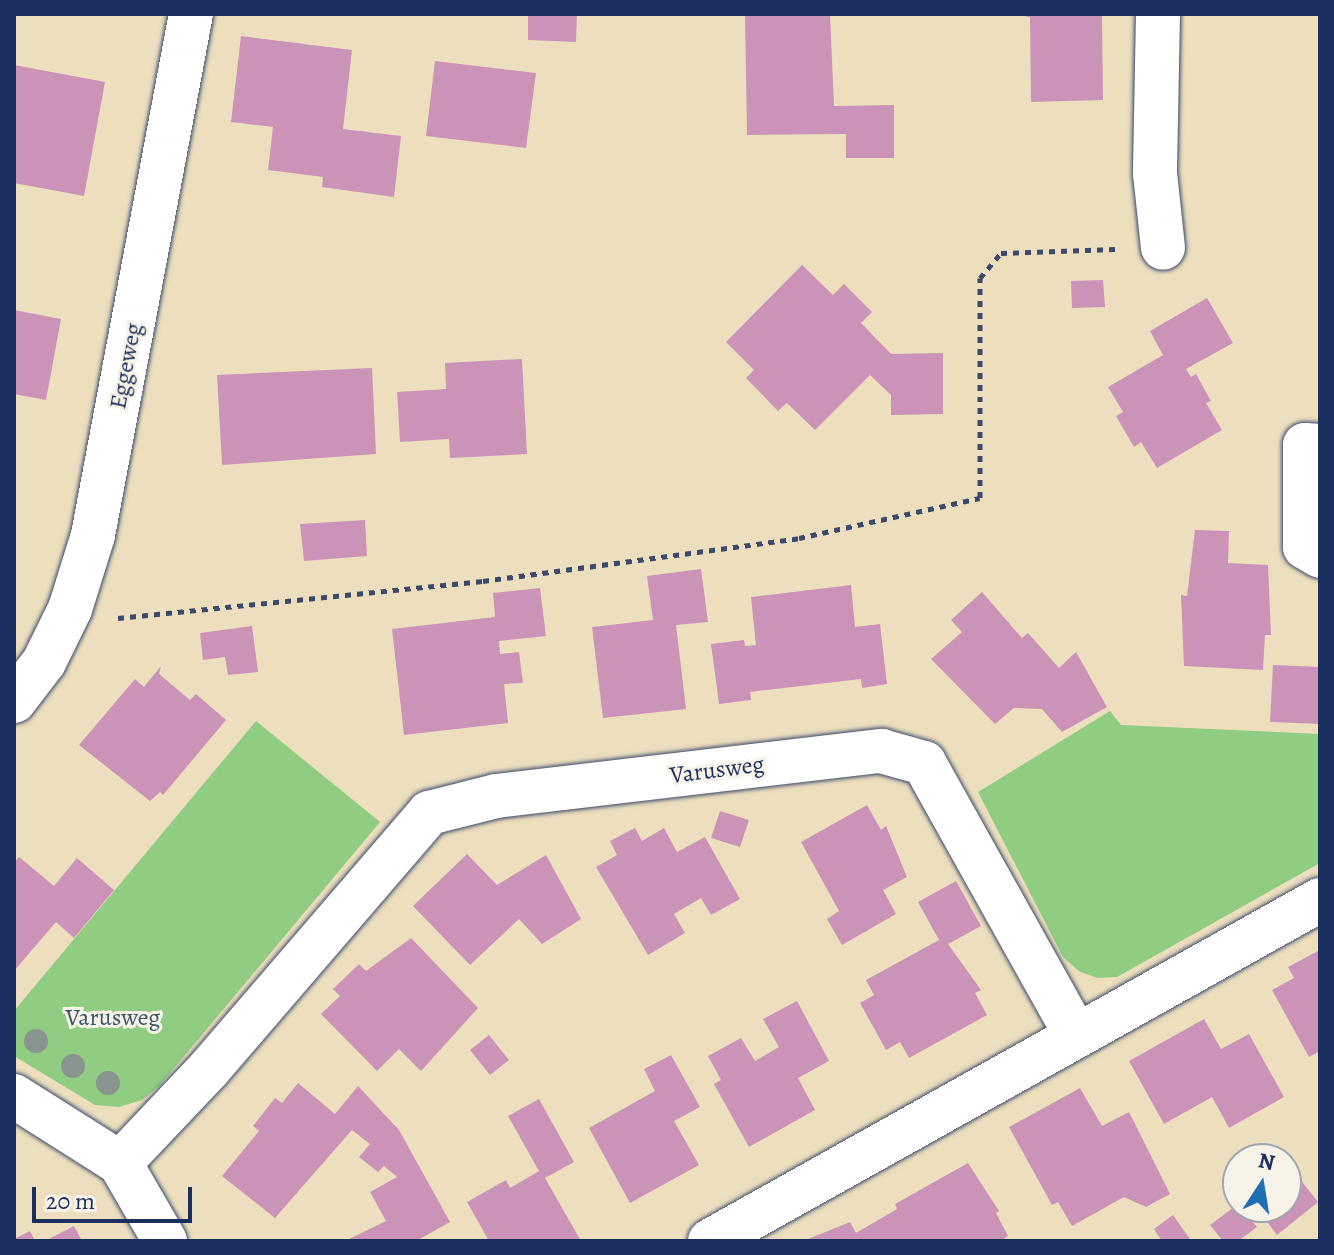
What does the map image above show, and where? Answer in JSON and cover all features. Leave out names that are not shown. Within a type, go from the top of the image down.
[{"type":"street","name":"Eggeweg","points":[[14,701],[44,662],[70,609],[93,535],[191,14]]},
{"type":"street","points":[[1158,14],[1155,173],[1163,248]]},
{"type":"street","points":[[1320,446],[1305,445],[1305,547],[1320,556]]},
{"type":"street","name":"Varusweg","points":[[120,1163],[209,1069],[429,813],[496,796],[881,751],[924,763],[1075,1033]]},
{"type":"street","points":[[710,1241],[1075,1033],[1320,900]]},
{"type":"street","points":[[14,1096],[120,1163],[165,1241]]},
{"type":"path","points":[[107,619],[483,581],[736,547],[980,498],[980,278],[1001,253],[1163,248]]},
{"type":"green space","points":[[1110,711],[1121,725],[1320,734],[1320,863],[1117,977],[1098,978],[1080,972],[1063,957],[978,792]]},
{"type":"green space","points":[[256,721],[380,822],[160,1085],[142,1100],[119,1107],[95,1105],[14,1056],[14,1011]]},
{"type":"building","points":[[528,14],[577,14],[576,42],[528,40]]},
{"type":"building","points":[[745,14],[830,14],[834,106],[894,105],[894,158],[846,158],[846,134],[747,135]]},
{"type":"building","points":[[1011,14],[1102,14],[1103,100],[1031,102],[1030,17]]},
{"type":"building","points":[[241,36],[352,50],[343,129],[401,136],[394,197],[322,187],[323,177],[268,170],[273,127],[231,122]]},
{"type":"building","points":[[435,61],[536,73],[526,148],[426,136]]},
{"type":"building","points":[[14,65],[105,82],[84,196],[14,183]]},
{"type":"building","points":[[802,265],[833,295],[844,284],[872,312],[861,323],[891,354],[943,353],[943,414],[891,415],[891,395],[870,375],[815,430],[787,403],[778,411],[746,378],[754,370],[726,342]]},
{"type":"building","points":[[1103,280],[1105,307],[1072,308],[1071,281]]},
{"type":"building","points":[[1207,298],[1233,343],[1186,369],[1191,377],[1196,374],[1211,401],[1206,403],[1222,430],[1157,468],[1141,442],[1134,447],[1116,416],[1123,412],[1108,387],[1163,355],[1150,331]]},
{"type":"building","points":[[14,310],[61,319],[46,400],[14,394]]},
{"type":"building","points":[[522,359],[527,454],[450,458],[449,439],[400,442],[397,392],[446,389],[445,363]]},
{"type":"building","points":[[372,368],[376,454],[222,465],[217,375]]},
{"type":"building","points":[[365,520],[367,556],[304,561],[300,524]]},
{"type":"building","points":[[1195,530],[1229,531],[1228,563],[1268,565],[1271,635],[1265,635],[1263,670],[1184,666],[1181,595],[1187,596]]},
{"type":"building","points":[[701,569],[708,622],[676,625],[686,709],[603,718],[592,627],[653,620],[647,576]]},
{"type":"building","points":[[851,585],[855,627],[880,624],[887,684],[862,688],[861,679],[750,692],[751,700],[719,704],[711,644],[744,640],[745,646],[756,645],[751,597]]},
{"type":"building","points":[[540,588],[546,636],[499,641],[500,654],[519,652],[523,683],[504,684],[508,723],[404,735],[392,629],[495,617],[493,593]]},
{"type":"building","points":[[982,592],[1022,638],[1028,633],[1059,668],[1076,652],[1107,707],[1062,732],[1042,709],[1014,708],[995,724],[931,659],[962,632],[951,620]]},
{"type":"building","points":[[252,626],[258,672],[228,675],[225,657],[203,660],[200,633]]},
{"type":"building","points":[[1273,665],[1320,667],[1320,724],[1270,722]]},
{"type":"building","points":[[161,666],[159,674],[190,700],[196,694],[226,720],[163,795],[160,792],[150,801],[79,745],[135,679],[144,687]]},
{"type":"building","points":[[867,805],[881,830],[886,826],[907,877],[883,890],[896,914],[842,945],[827,919],[839,911],[801,842]]},
{"type":"building","points":[[720,811],[749,820],[740,847],[711,838]]},
{"type":"building","points":[[635,828],[642,841],[664,828],[677,852],[705,837],[740,899],[711,915],[701,898],[674,914],[685,933],[648,955],[596,867],[617,855],[610,841]]},
{"type":"building","points":[[467,854],[497,885],[546,855],[581,919],[542,944],[519,919],[470,965],[413,906]]},
{"type":"building","points":[[19,857],[54,886],[77,858],[114,890],[74,938],[56,922],[14,971],[14,863]]},
{"type":"building","points":[[956,881],[981,926],[948,944],[981,990],[975,993],[987,1015],[909,1058],[900,1042],[886,1050],[860,1003],[874,995],[866,980],[939,940],[918,902]]},
{"type":"building","points":[[411,938],[478,1008],[421,1071],[399,1049],[377,1071],[321,1014],[340,996],[333,989],[359,964],[366,971]]},
{"type":"building","points":[[1320,950],[1320,1051],[1309,1057],[1272,990],[1294,978],[1288,967]]},
{"type":"building","points":[[797,1001],[829,1061],[798,1078],[815,1110],[749,1147],[714,1084],[721,1080],[708,1056],[741,1038],[755,1061],[779,1047],[763,1019]]},
{"type":"building","points":[[1204,1019],[1221,1049],[1249,1034],[1284,1097],[1229,1128],[1212,1097],[1164,1124],[1129,1061]]},
{"type":"building","points":[[489,1035],[509,1060],[490,1075],[470,1050]]},
{"type":"building","points":[[671,1055],[700,1107],[674,1121],[699,1165],[630,1203],[589,1128],[655,1091],[644,1069]]},
{"type":"building","points":[[298,1083],[335,1114],[358,1086],[399,1130],[450,1222],[416,1241],[345,1241],[386,1221],[370,1192],[397,1177],[384,1166],[378,1172],[359,1157],[370,1144],[352,1130],[275,1218],[222,1176],[259,1131],[253,1126],[275,1098],[282,1103]]},
{"type":"building","points":[[1080,1088],[1102,1126],[1129,1112],[1170,1194],[1146,1207],[1124,1197],[1072,1226],[1058,1202],[1052,1205],[1009,1127]]},
{"type":"building","points":[[539,1099],[574,1162],[545,1178],[581,1241],[489,1241],[467,1202],[506,1180],[510,1188],[539,1171],[508,1116]]},
{"type":"building","points":[[968,1163],[999,1211],[996,1213],[1008,1236],[1000,1241],[803,1241],[850,1222],[856,1233],[897,1209],[895,1204]]},
{"type":"building","points":[[1302,1182],[1318,1202],[1302,1215]]},
{"type":"building","points":[[1173,1215],[1190,1239],[1188,1241],[1162,1241],[1154,1229]]},
{"type":"building","points":[[1222,1216],[1222,1223],[1254,1223],[1257,1227],[1238,1241],[1223,1241],[1210,1225]]},
{"type":"building","points":[[1268,1223],[1292,1223],[1277,1235]]},
{"type":"building","points":[[74,1226],[82,1241],[45,1241]]},
{"type":"building","points":[[30,1231],[35,1241],[14,1241],[14,1239]]}]
